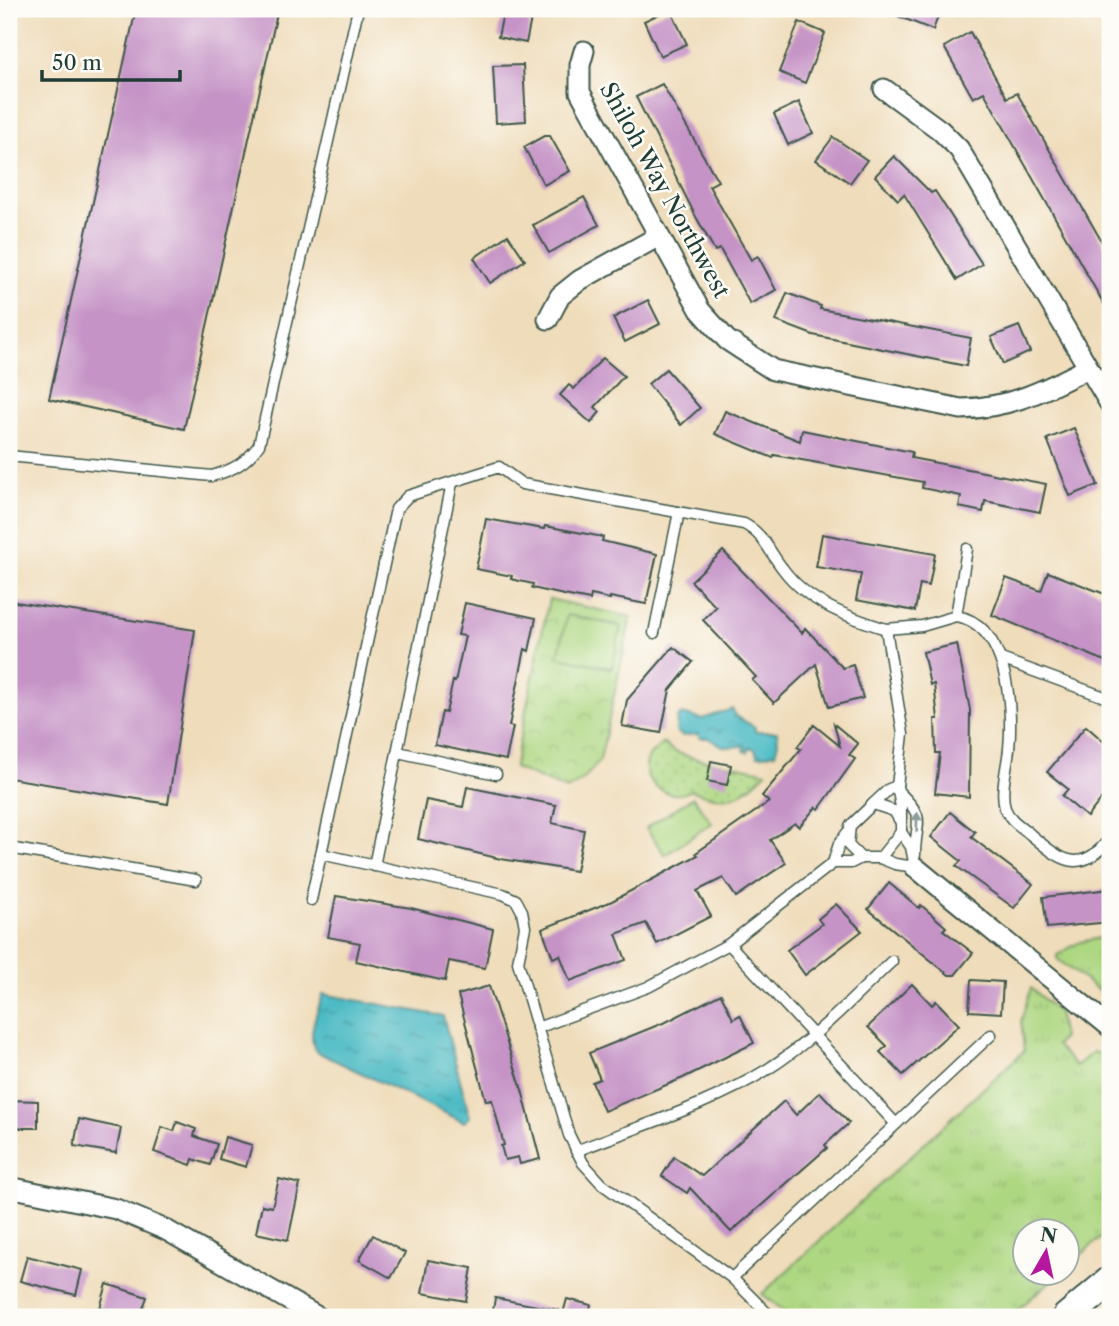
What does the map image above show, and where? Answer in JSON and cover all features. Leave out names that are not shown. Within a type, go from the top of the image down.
[{"type":"main road","points":[[1067,1317],[1110,1281]]},
{"type":"street","name":"Shiloh Way Northwest","points":[[584,51],[580,65],[580,92],[700,310],[727,340],[757,361],[790,375],[961,409],[987,408],[1040,394],[1088,368]]},
{"type":"street","points":[[884,89],[940,130],[959,149],[1110,404]]},
{"type":"street","points":[[548,319],[560,296],[580,280],[659,236]]},
{"type":"street","points":[[915,863],[1110,1026]]},
{"type":"street","points":[[9,1187],[116,1209],[166,1230],[318,1317]]},
{"type":"lane","points":[[9,456],[212,476],[231,471],[249,460],[259,445],[358,9]]},
{"type":"lane","points":[[311,900],[396,509],[408,496],[499,467],[522,484],[744,524],[755,530],[784,571],[804,590],[837,612],[886,629],[922,626],[956,616],[966,618],[983,628],[1000,659],[1009,746],[1004,801],[1010,818],[1058,857],[1074,862],[1098,854],[1110,838]]},
{"type":"lane","points":[[374,866],[452,483]]},
{"type":"lane","points":[[654,633],[678,512]]},
{"type":"lane","points":[[956,616],[967,549]]},
{"type":"lane","points":[[886,629],[902,734],[899,790],[901,832],[915,863]]},
{"type":"lane","points":[[1000,659],[1110,699]]},
{"type":"lane","points":[[398,752],[496,774]]},
{"type":"lane","points":[[537,1028],[648,987],[729,944],[833,863],[839,844],[864,810],[889,789],[899,790],[917,809],[919,817],[915,863]]},
{"type":"lane","points":[[873,804],[894,811],[900,821]]},
{"type":"lane","points":[[880,858],[901,832]]},
{"type":"lane","points":[[847,833],[848,845],[861,858]]},
{"type":"lane","points":[[9,848],[196,880]]},
{"type":"lane","points":[[321,854],[503,894],[516,900],[522,911],[525,928],[517,962],[576,1151],[602,1184],[732,1278],[771,1317]]},
{"type":"lane","points":[[833,863],[880,858],[895,864],[915,863]]},
{"type":"lane","points":[[729,944],[897,1124]]},
{"type":"lane","points":[[576,1151],[713,1097],[767,1070],[814,1035],[892,961]]},
{"type":"lane","points":[[732,1278],[991,1035]]},
{"type":"green space","points":[[549,599],[631,617],[600,760],[583,780],[567,790],[514,768]]},
{"type":"green space","points":[[567,615],[621,626],[612,668],[558,657]]},
{"type":"green space","points":[[663,743],[671,750],[696,759],[766,772],[741,793],[724,798],[691,790],[683,794],[665,792],[650,781],[646,764],[650,755]]},
{"type":"green space","points":[[693,797],[712,823],[665,855],[646,828]]},
{"type":"green space","points":[[1110,936],[1110,992],[1098,990],[1057,959],[1057,955],[1080,942]]},
{"type":"green space","points":[[1031,988],[1058,1012],[1063,1038],[1056,1045],[1076,1066],[1093,1052],[1110,1056],[1110,1230],[1080,1256],[1080,1218],[1010,1218],[1010,1288],[1043,1288],[1009,1317],[792,1317],[762,1294],[1024,1051],[1021,1021]]},
{"type":"water","points":[[1110,79],[1110,134],[1103,113],[1102,99]]},
{"type":"water","points":[[732,709],[735,716],[755,727],[755,732],[777,732],[775,753],[757,756],[755,749],[749,747],[748,752],[744,751],[745,746],[725,747],[708,738],[699,738],[699,734],[682,736],[676,731],[677,718],[682,714],[702,719]]},
{"type":"water","points":[[323,994],[443,1016],[470,1117],[464,1122],[317,1052],[312,1031]]},
{"type":"building","points":[[136,9],[278,9],[184,429],[49,399]]},
{"type":"building","points":[[504,9],[533,9],[526,43],[498,37]]},
{"type":"building","points":[[670,9],[687,44],[660,56],[644,21]]},
{"type":"building","points":[[880,9],[941,9],[933,30]]},
{"type":"building","points":[[799,22],[825,33],[805,83],[779,72]]},
{"type":"building","points":[[970,32],[1007,98],[1017,93],[1110,256],[1110,315],[984,92],[973,98],[944,47]]},
{"type":"building","points":[[523,65],[526,121],[496,123],[493,66]]},
{"type":"building","points":[[662,84],[718,181],[709,186],[751,260],[758,256],[776,290],[750,304],[720,249],[715,251],[695,215],[636,97]]},
{"type":"building","points":[[799,102],[813,133],[788,145],[774,114]]},
{"type":"building","points":[[544,136],[550,136],[570,171],[544,185],[524,147]]},
{"type":"building","points":[[833,137],[867,160],[850,183],[816,160]]},
{"type":"building","points":[[894,156],[931,193],[935,191],[982,264],[957,280],[904,194],[898,200],[875,176]]},
{"type":"building","points":[[584,197],[599,225],[549,253],[533,225]]},
{"type":"building","points":[[508,235],[525,260],[490,283],[474,258]]},
{"type":"building","points":[[787,293],[821,306],[820,309],[971,338],[966,366],[813,335],[776,321]]},
{"type":"building","points":[[648,300],[660,324],[625,342],[613,318]]},
{"type":"building","points":[[1019,326],[1030,352],[1003,364],[991,337]]},
{"type":"building","points":[[603,358],[624,376],[595,407],[600,412],[591,423],[560,395],[569,385],[574,389]]},
{"type":"building","points":[[666,369],[700,408],[681,425],[648,384]]},
{"type":"building","points":[[725,411],[800,441],[802,430],[912,452],[911,458],[1046,484],[1040,512],[985,501],[983,512],[959,507],[961,496],[922,488],[923,482],[774,455],[773,458],[715,434]]},
{"type":"building","points":[[1074,428],[1098,485],[1070,496],[1047,439]]},
{"type":"building","points":[[486,519],[603,537],[602,541],[657,554],[646,604],[610,597],[591,595],[590,600],[564,595],[532,588],[533,584],[511,579],[512,576],[476,569]]},
{"type":"building","points":[[822,534],[935,554],[929,586],[920,584],[915,611],[856,600],[861,574],[816,567]]},
{"type":"building","points":[[723,551],[802,633],[805,628],[843,668],[853,665],[863,698],[829,707],[816,664],[774,703],[752,680],[756,677],[703,620],[716,607],[691,581]]},
{"type":"building","points":[[1048,572],[1110,596],[1110,663],[992,615],[1006,578],[1041,591]]},
{"type":"building","points":[[9,601],[195,630],[168,804],[9,778]]},
{"type":"building","points":[[465,603],[536,618],[529,651],[525,649],[509,726],[513,727],[506,760],[435,745],[442,712],[446,713],[453,681],[455,682],[465,636],[458,635]]},
{"type":"building","points":[[957,644],[970,710],[969,797],[935,793],[940,753],[936,753],[935,719],[938,719],[934,684],[930,685],[923,652]]},
{"type":"building","points":[[673,647],[693,662],[670,690],[661,733],[622,726],[627,700]]},
{"type":"building","points":[[834,724],[858,744],[849,755],[855,759],[819,809],[816,807],[799,827],[795,823],[770,840],[786,863],[736,897],[723,878],[697,891],[711,916],[657,944],[646,923],[616,934],[626,960],[570,981],[560,955],[553,958],[542,929],[612,901],[698,855],[696,853],[769,802],[762,796],[801,749],[797,747],[814,725],[840,746]]},
{"type":"building","points":[[1086,726],[1110,747],[1110,788],[1087,817],[1062,796],[1068,789],[1047,772]]},
{"type":"building","points":[[711,761],[731,765],[727,785],[707,781]]},
{"type":"building","points":[[467,787],[556,805],[552,823],[584,830],[576,871],[501,859],[418,839],[426,800],[463,807]]},
{"type":"building","points":[[950,812],[975,832],[971,837],[1033,884],[1014,908],[956,866],[961,861],[931,837]]},
{"type":"building","points":[[889,883],[919,908],[921,905],[946,927],[943,930],[973,953],[955,975],[949,975],[868,909]]},
{"type":"building","points":[[1110,889],[1110,922],[1047,928],[1043,897]]},
{"type":"building","points":[[336,896],[411,908],[493,929],[485,968],[449,961],[445,981],[356,961],[360,943],[328,937]]},
{"type":"building","points":[[836,904],[862,931],[805,975],[787,950],[822,924],[818,919]]},
{"type":"building","points":[[971,980],[1003,982],[1001,1013],[969,1011]]},
{"type":"building","points":[[912,984],[932,1005],[936,1001],[959,1025],[903,1075],[880,1052],[887,1046],[868,1027]]},
{"type":"building","points":[[489,986],[522,1090],[540,1159],[520,1164],[518,1157],[505,1160],[501,1146],[504,1145],[492,1100],[486,1101],[458,995]]},
{"type":"building","points":[[721,994],[733,1019],[740,1015],[754,1043],[683,1078],[604,1111],[592,1082],[600,1079],[589,1053],[668,1021]]},
{"type":"building","points":[[820,1092],[849,1123],[825,1145],[827,1148],[731,1232],[690,1188],[687,1193],[662,1176],[674,1157],[702,1176],[784,1101],[796,1115]]},
{"type":"building","points":[[9,1100],[38,1101],[38,1128],[9,1128]]},
{"type":"building","points":[[79,1119],[121,1128],[116,1153],[74,1146]]},
{"type":"building","points":[[177,1122],[196,1129],[194,1136],[217,1144],[210,1165],[193,1159],[191,1165],[154,1152],[162,1127],[174,1131]]},
{"type":"building","points":[[225,1137],[252,1145],[246,1167],[219,1159]]},
{"type":"building","points":[[279,1179],[300,1184],[288,1240],[256,1233],[262,1205],[272,1207]]},
{"type":"building","points":[[373,1235],[405,1253],[391,1278],[359,1260]]},
{"type":"building","points":[[27,1256],[82,1270],[76,1295],[20,1281]]},
{"type":"building","points":[[428,1260],[472,1268],[466,1301],[422,1293]]},
{"type":"building","points":[[107,1284],[147,1297],[140,1317],[128,1317],[100,1308]]},
{"type":"building","points":[[495,1298],[559,1310],[558,1317],[492,1317]]},
{"type":"building","points":[[567,1299],[591,1305],[588,1317],[562,1317]]}]
